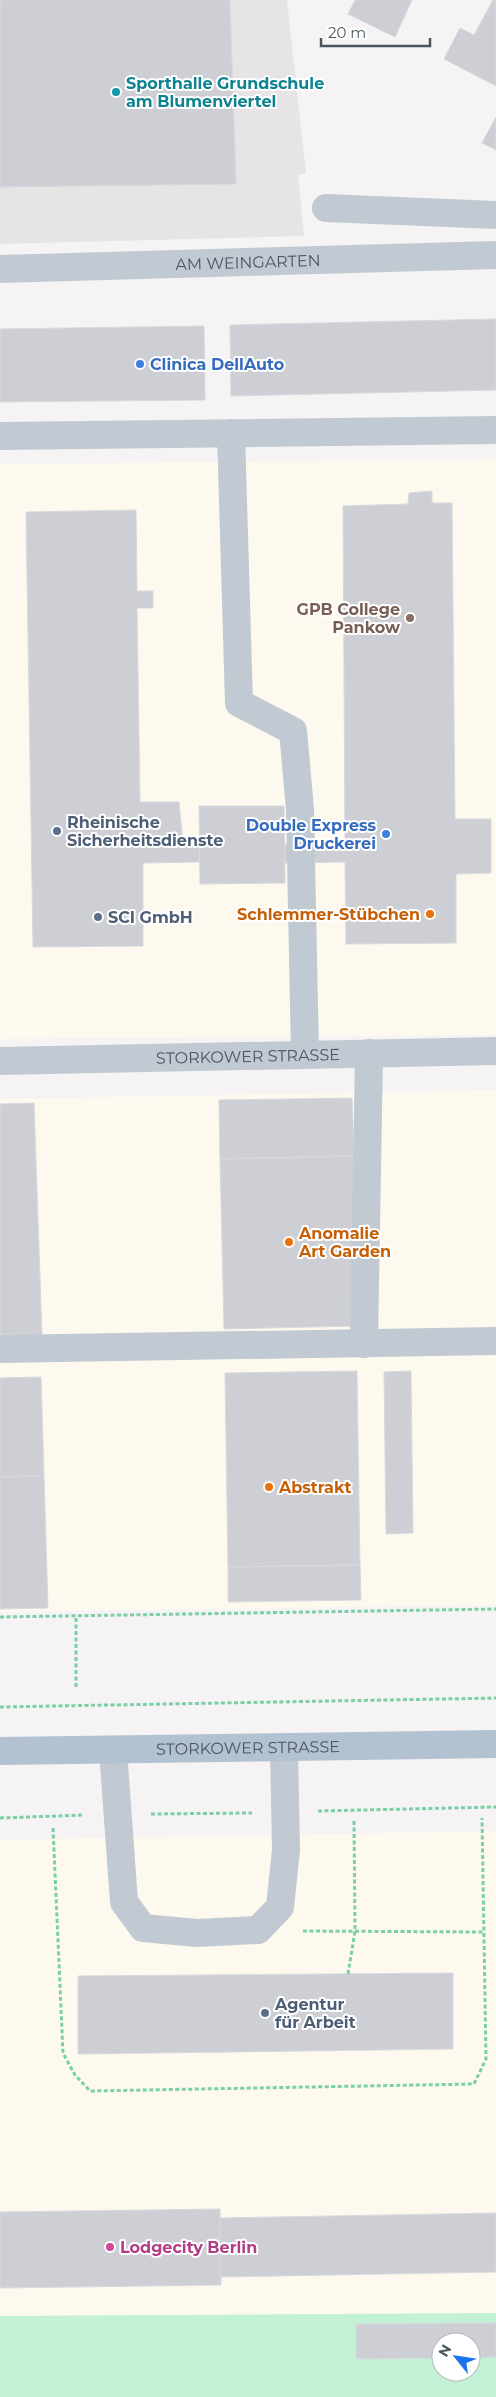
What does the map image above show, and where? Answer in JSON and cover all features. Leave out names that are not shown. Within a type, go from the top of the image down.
[{"type":"main road","name":"STORKOWER STRASSE","points":[[0,1751],[284,1749],[496,1744]]},
{"type":"lane","points":[[326,208],[496,215]]},
{"type":"lane","name":"AM WEINGARTEN","points":[[0,269],[496,255]]},
{"type":"lane","points":[[0,436],[496,430]]},
{"type":"lane","points":[[231,433],[239,702],[294,730],[300,809],[305,1055]]},
{"type":"lane","name":"STORKOWER STRASSE","points":[[0,1061],[496,1051]]},
{"type":"lane","points":[[364,1344],[369,1053]]},
{"type":"lane","points":[[0,1349],[496,1342]]},
{"type":"lane","points":[[113,1750],[124,1902],[143,1928],[198,1933],[258,1930],[280,1907],[286,1850],[284,1749]]},
{"type":"path","points":[[0,1617],[496,1609]]},
{"type":"path","points":[[76,1616],[76,1687]]},
{"type":"path","points":[[0,1707],[496,1698]]},
{"type":"path","points":[[316,1811],[496,1807]]},
{"type":"path","points":[[144,1814],[256,1813]]},
{"type":"path","points":[[0,1818],[86,1815]]},
{"type":"path","points":[[53,1828],[63,2053],[75,2075],[90,2091],[474,2084],[486,2059],[482,1818]]},
{"type":"path","points":[[348,1974],[355,1931],[354,1821]]},
{"type":"path","points":[[258,1930],[485,1932]]},
{"type":"shaded area","name":"Sporthalle Grundschule am Blumenviertel","points":[[0,0],[287,0],[306,173],[298,175],[304,236],[0,244]]},
{"type":"shaded area","points":[[496,459],[496,1035],[0,1039],[0,464]]},
{"type":"shaded area","points":[[496,1090],[496,1605],[0,1612],[0,1099]]},
{"type":"shaded area","points":[[496,1831],[496,2397],[0,2397],[0,1840]]},
{"type":"green space","points":[[496,2313],[496,2397],[0,2397],[0,2316]]},
{"type":"building","name":"Sporthalle Grundschule am Blumenviertel","points":[[0,0],[230,0],[236,184],[0,187]]},
{"type":"building","points":[[355,0],[412,0],[395,37],[348,14]]},
{"type":"building","points":[[493,0],[496,0],[496,86],[444,59],[460,28],[474,35]]},
{"type":"building","points":[[496,117],[496,150],[482,143]]},
{"type":"building","points":[[496,319],[496,390],[231,396],[230,325]]},
{"type":"building","points":[[204,326],[205,400],[0,402],[0,329]]},
{"type":"building","points":[[432,491],[432,503],[452,503],[455,819],[491,819],[491,873],[456,874],[456,943],[346,944],[345,862],[285,863],[284,844],[345,843],[343,506],[408,504],[409,493]]},
{"type":"building","points":[[136,510],[137,591],[153,591],[153,608],[137,608],[140,802],[179,802],[183,843],[200,844],[199,862],[143,863],[143,946],[33,947],[26,512]]},
{"type":"building","points":[[199,806],[284,806],[285,883],[200,884]]},
{"type":"building","points":[[352,1098],[354,1156],[220,1159],[219,1100]]},
{"type":"building","points":[[34,1103],[42,1335],[0,1335],[0,1104]]},
{"type":"building","name":"Anomalie Art Garden","points":[[354,1156],[357,1326],[224,1329],[220,1159]]},
{"type":"building","points":[[357,1371],[360,1565],[228,1567],[225,1373]]},
{"type":"building","points":[[411,1371],[413,1533],[386,1534],[384,1372]]},
{"type":"building","points":[[41,1377],[44,1476],[0,1477],[0,1378]]},
{"type":"building","points":[[44,1476],[48,1608],[0,1609],[0,1477]]},
{"type":"building","points":[[360,1565],[361,1600],[228,1602],[228,1567]]},
{"type":"building","name":"Agentur für Arbeit","points":[[453,1973],[453,2049],[78,2054],[78,1976]]},
{"type":"building","name":"Lodgecity Berlin","points":[[220,2209],[221,2285],[0,2288],[0,2212]]},
{"type":"building","points":[[496,2213],[496,2272],[220,2277],[220,2218]]},
{"type":"building","points":[[496,2323],[496,2357],[481,2358],[481,2332],[431,2332],[431,2358],[356,2359],[356,2324]]},
{"type":"place","name":"Sporthalle Grundschule am Blumenviertel","points":[[116,92]]},
{"type":"place","name":"Clinica DellAuto","points":[[140,364]]},
{"type":"place","name":"GPB College Pankow","points":[[410,618]]},
{"type":"place","name":"Rheinische Sicherheitsdienste","points":[[57,831]]},
{"type":"place","name":"Double Express Druckerei","points":[[386,834]]},
{"type":"place","name":"Schlemmer-Stübchen","points":[[430,914]]},
{"type":"place","name":"SCI GmbH","points":[[98,917]]},
{"type":"place","name":"Anomalie Art Garden","points":[[289,1242]]},
{"type":"place","name":"Abstrakt","points":[[269,1487]]},
{"type":"place","name":"Agentur für Arbeit","points":[[265,2013]]},
{"type":"place","name":"Lodgecity Berlin","points":[[110,2247]]}]
